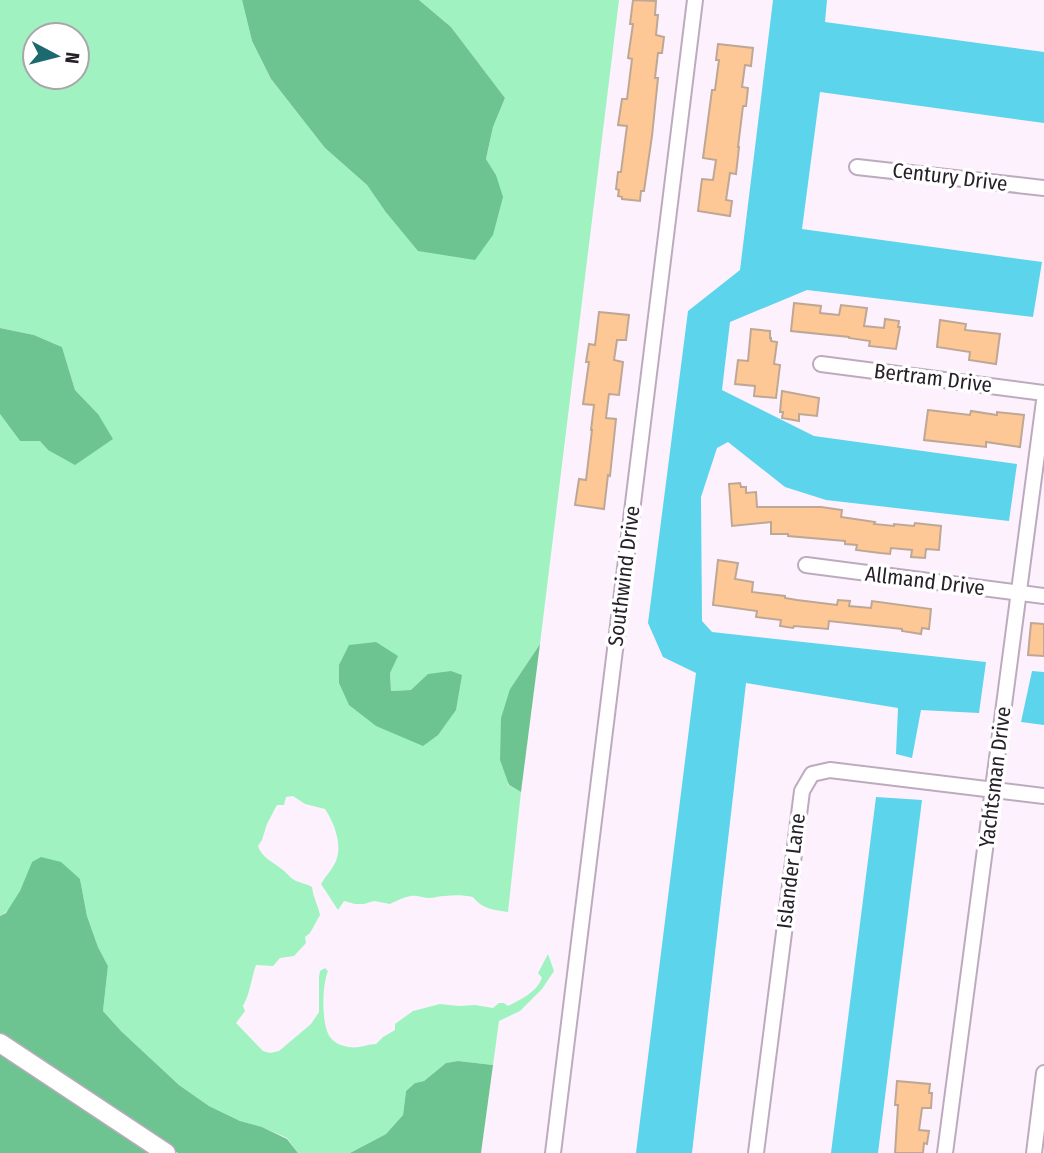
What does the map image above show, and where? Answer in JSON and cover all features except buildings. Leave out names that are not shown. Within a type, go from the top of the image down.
[{"type":"street","name":"Southwind Drive","points":[[552,1153],[695,0]]},
{"type":"street","name":"Century Drive","points":[[857,167],[1044,188]]},
{"type":"street","name":"Bertram Drive","points":[[821,363],[1044,393]]},
{"type":"street","name":"Yachtsman Drive","points":[[944,1153],[1044,401]]},
{"type":"street","name":"Allmand Drive","points":[[806,565],[1044,596]]},
{"type":"street","name":"Islander Lane","points":[[755,1153],[802,791],[813,774],[830,770],[1044,796]]},
{"type":"street","points":[[0,1043],[166,1153]]},
{"type":"street","points":[[1034,1153],[1044,1073]]},
{"type":"green space","points":[[0,0],[242,0],[252,41],[271,79],[325,148],[367,185],[385,211],[496,175],[486,159],[493,127],[505,98],[451,27],[419,0],[619,0],[540,644],[510,689],[508,785],[521,792],[508,912],[493,910],[473,897],[459,895],[428,898],[411,896],[390,904],[374,901],[355,904],[344,901],[338,910],[321,884],[337,858],[335,829],[325,809],[305,804],[293,796],[286,797],[284,805],[277,805],[258,846],[265,857],[292,878],[312,887],[320,915],[305,937],[306,943],[294,956],[280,958],[273,966],[256,965],[243,1006],[245,1011],[236,1023],[263,1051],[279,1051],[311,1024],[319,1012],[319,977],[320,971],[325,968],[328,971],[323,1004],[327,1031],[336,1043],[352,1047],[376,1044],[395,1030],[395,1024],[413,1011],[440,1004],[493,1008],[504,1003],[508,1006],[536,988],[542,978],[538,973],[548,954],[554,971],[542,989],[520,1011],[499,1021],[493,1065],[458,1061],[446,1063],[424,1081],[415,1083],[406,1091],[403,1115],[386,1134],[350,1153],[298,1153],[287,1138],[240,1121],[209,1106],[179,1085],[121,1031],[103,1011],[108,966],[87,916],[80,879],[32,862],[16,900],[0,916],[0,414],[20,441],[40,440],[48,450],[98,414],[75,390],[62,347],[34,335],[0,328]],"holes":[[[376,642],[390,673],[391,691],[411,690],[376,726]]]},
{"type":"green space","points":[[242,0],[419,0],[451,27],[505,98],[493,127],[486,159],[496,175],[503,197],[493,235],[475,260],[418,251],[367,185],[325,148],[271,79],[252,41]]},
{"type":"green space","points":[[0,328],[34,335],[62,347],[75,390],[98,414],[113,439],[75,465],[48,450],[40,441],[20,441],[0,414]]},
{"type":"green space","points":[[376,642],[398,656],[390,673],[391,691],[411,690],[428,674],[451,671],[462,675],[456,710],[438,735],[423,746],[376,726],[349,705],[339,683],[339,665],[349,645]]},
{"type":"green space","points":[[540,644],[521,792],[509,785],[500,760],[501,718],[510,689]]},
{"type":"green space","points":[[41,857],[61,862],[80,879],[87,916],[108,966],[103,1011],[179,1085],[209,1106],[287,1139],[298,1153],[178,1153],[0,1035],[0,916],[6,913],[20,891],[32,862]]},
{"type":"green space","points":[[0,1050],[154,1153],[0,1153]]},
{"type":"green space","points":[[458,1061],[493,1065],[481,1153],[350,1153],[386,1134],[403,1115],[406,1091],[415,1083],[424,1081],[446,1063]]},
{"type":"water","points":[[773,0],[827,0],[825,22],[1044,52],[1044,123],[820,92],[802,229],[1042,262],[1033,317],[807,290],[730,322],[722,390],[814,436],[1017,464],[1009,521],[826,500],[785,487],[728,442],[717,448],[701,497],[702,621],[712,632],[986,662],[979,713],[921,710],[912,758],[896,754],[898,708],[746,683],[692,1153],[636,1153],[696,673],[663,657],[648,623],[688,311],[740,270]]},
{"type":"water","points":[[1032,671],[1044,672],[1044,725],[1021,722]]},
{"type":"water","points":[[876,797],[922,800],[878,1153],[831,1153]]}]
